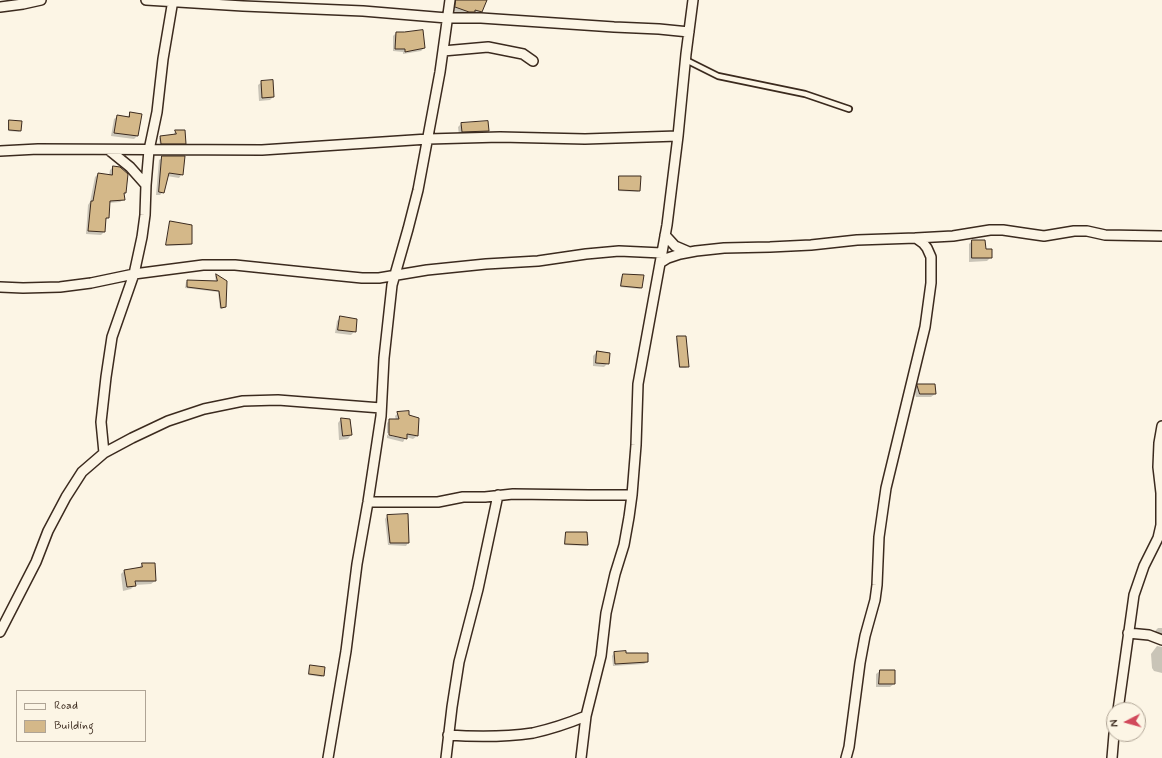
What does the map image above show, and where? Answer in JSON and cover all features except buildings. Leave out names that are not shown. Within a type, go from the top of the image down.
[{"type":"street","points":[[0,7],[41,0]]},
{"type":"street","points":[[146,0],[338,10],[447,18],[480,18],[689,32]]},
{"type":"street","points":[[328,758],[346,651],[357,564],[381,416],[389,304],[394,275],[418,190],[443,51],[450,0]]},
{"type":"street","points":[[580,758],[586,716],[601,656],[606,613],[615,574],[624,545],[632,495],[636,445],[638,384],[665,235],[693,0]]},
{"type":"street","points":[[104,453],[101,422],[112,337],[134,274],[145,215],[149,150],[157,112],[173,1]]},
{"type":"street","points":[[443,51],[488,48],[523,54],[534,61]]},
{"type":"street","points":[[0,151],[38,149],[262,150],[428,138],[500,137],[585,139],[678,136]]},
{"type":"street","points":[[109,150],[130,167],[146,185]]},
{"type":"street","points":[[660,263],[668,258],[680,254],[724,248],[770,247],[857,240],[952,236],[974,232],[1003,230],[1044,236],[1074,231],[1105,235],[1162,236]]},
{"type":"street","points":[[665,235],[675,246],[691,252]]},
{"type":"street","points":[[846,758],[849,747],[860,663],[865,636],[875,600],[879,537],[886,488],[924,327],[931,283],[930,257],[926,248],[916,238]]},
{"type":"street","points":[[0,287],[60,287],[91,283],[134,274],[203,265],[235,266],[362,278],[379,278],[435,269],[538,261],[586,254],[620,251],[662,253]]},
{"type":"street","points":[[0,632],[36,562],[48,532],[66,497],[82,472],[104,453],[168,421],[204,409],[243,401],[278,400],[381,408]]},
{"type":"street","points":[[1119,702],[1134,595],[1144,566],[1158,538],[1161,525],[1161,493],[1158,467],[1159,443],[1162,426]]},
{"type":"street","points":[[368,502],[438,502],[463,497],[513,494],[589,496],[632,495]]},
{"type":"street","points":[[446,758],[459,662],[478,589],[498,495]]},
{"type":"street","points":[[1128,634],[1148,635],[1162,640]]},
{"type":"street","points":[[448,735],[482,737],[534,732],[560,726],[586,716]]},
{"type":"street","points":[[1112,758],[1113,742]]},
{"type":"lane","points":[[686,60],[718,76],[805,94],[849,109]]}]
